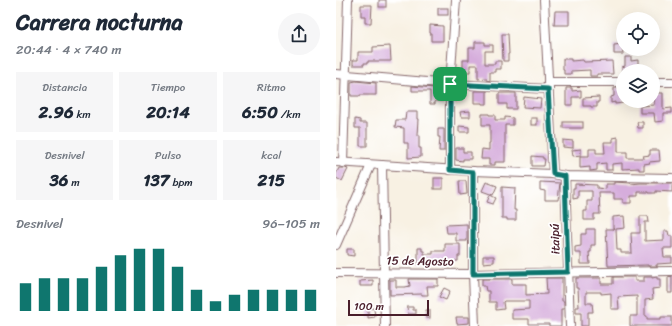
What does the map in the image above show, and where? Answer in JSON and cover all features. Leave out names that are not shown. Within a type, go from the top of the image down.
[{"type":"street","points":[[348,0],[340,162],[473,172],[553,174],[565,176],[672,178]]},
{"type":"street","points":[[450,170],[450,84],[456,0]]},
{"type":"street","points":[[544,0],[553,174]]},
{"type":"street","points":[[336,74],[450,84],[548,86],[616,82]]},
{"type":"street","points":[[660,82],[672,82]]},
{"type":"street","points":[[336,245],[371,165]]},
{"type":"street","points":[[382,165],[385,326]]},
{"type":"street","points":[[473,172],[473,274],[475,326]]},
{"type":"street","name":"itaipú","points":[[565,176],[570,326]]},
{"type":"street","name":"15 de Agosto","points":[[336,273],[473,274],[672,271]]},
{"type":"building","points":[[379,0],[386,0],[386,7],[379,7]]},
{"type":"building","points":[[361,5],[372,5],[371,23],[365,23],[365,16],[361,16]]},
{"type":"building","points":[[438,8],[448,8],[448,15],[438,15]]},
{"type":"building","points":[[555,11],[569,11],[569,25],[554,25]]},
{"type":"building","points":[[430,25],[443,26],[443,41],[431,41]]},
{"type":"building","points":[[502,34],[508,34],[508,61],[503,61]]},
{"type":"building","points":[[475,42],[485,42],[485,45],[493,45],[493,51],[485,51],[485,64],[495,64],[495,61],[501,61],[501,69],[495,69],[495,72],[490,72],[490,81],[486,80],[486,78],[478,79],[478,65],[470,65],[470,72],[463,72],[463,60],[469,60],[469,48],[475,48]]},
{"type":"building","points":[[614,45],[616,45],[616,54],[614,54]]},
{"type":"building","points":[[390,46],[391,61],[368,61],[368,63],[364,63],[364,65],[353,65],[353,60],[358,60],[358,52],[373,52],[373,47]]},
{"type":"building","points":[[625,57],[631,57],[631,61],[638,60],[638,64],[625,64]]},
{"type":"building","points":[[563,59],[571,59],[571,61],[583,60],[584,62],[612,61],[613,74],[597,74],[597,76],[590,76],[590,70],[571,71],[571,74],[564,74]]},
{"type":"building","points":[[351,82],[376,83],[376,95],[351,96]]},
{"type":"building","points":[[412,86],[435,88],[435,94],[443,94],[443,101],[435,101],[435,104],[430,104],[430,91],[412,91]]},
{"type":"building","points":[[566,88],[572,88],[572,91],[581,90],[581,97],[572,97],[572,105],[566,105]]},
{"type":"building","points":[[614,88],[616,88],[616,104],[615,102],[611,103],[611,97],[614,96]]},
{"type":"building","points":[[474,91],[487,91],[487,104],[474,103]]},
{"type":"building","points":[[499,93],[516,93],[516,109],[507,109],[507,104],[499,104]]},
{"type":"building","points":[[660,93],[663,93],[663,109],[672,108],[672,113],[663,113],[663,121],[655,122],[654,113],[640,113],[640,108],[660,108]]},
{"type":"building","points":[[524,97],[541,99],[540,108],[523,107]]},
{"type":"building","points":[[599,97],[597,107],[583,106],[583,98]]},
{"type":"building","points":[[470,111],[470,117],[461,117],[460,112]]},
{"type":"building","points":[[406,112],[417,112],[417,135],[419,135],[421,157],[408,158],[408,143],[404,143],[404,128],[395,127],[396,120],[405,120]]},
{"type":"building","points":[[482,114],[495,115],[495,120],[505,120],[505,117],[513,118],[513,125],[505,125],[505,162],[495,162],[495,165],[489,165],[489,159],[481,159],[482,149],[489,150],[490,143],[490,125],[482,125]]},
{"type":"building","points":[[531,118],[537,118],[537,125],[531,125]]},
{"type":"building","points":[[355,119],[360,120],[360,123],[367,123],[367,146],[360,146],[360,128],[355,128]]},
{"type":"building","points":[[563,122],[583,122],[583,128],[563,128]]},
{"type":"building","points":[[637,122],[643,122],[643,128],[638,128]]},
{"type":"building","points":[[459,126],[469,127],[469,132],[459,132]]},
{"type":"building","points":[[438,129],[444,129],[444,151],[439,151],[440,137],[438,137]]},
{"type":"building","points":[[618,137],[618,152],[627,152],[627,158],[644,158],[643,156],[650,155],[650,150],[659,150],[660,161],[644,164],[644,170],[639,170],[639,168],[622,169],[622,163],[612,164],[612,170],[606,170],[606,163],[597,164],[597,170],[590,171],[590,167],[580,168],[580,156],[589,156],[589,149],[596,149],[596,153],[605,153],[604,142],[613,142],[613,138]]},
{"type":"building","points":[[563,140],[573,141],[573,148],[563,147]]},
{"type":"building","points":[[456,148],[463,148],[463,152],[471,152],[471,159],[463,159],[463,161],[456,160]]},
{"type":"building","points":[[581,149],[581,155],[573,156],[572,150]]},
{"type":"building","points":[[532,156],[543,157],[543,159],[545,159],[544,166],[532,166]]},
{"type":"building","points":[[339,168],[348,169],[342,181],[336,178]]},
{"type":"building","points":[[434,178],[443,178],[443,189],[434,189]]},
{"type":"building","points":[[459,181],[466,181],[467,194],[460,195]]},
{"type":"building","points":[[486,182],[497,186],[493,195],[482,191]]},
{"type":"building","points":[[540,182],[560,183],[558,200],[545,200],[545,191],[540,190]]},
{"type":"building","points":[[614,182],[631,184],[672,183],[672,192],[638,192],[638,196],[631,196],[631,203],[623,203],[623,199],[614,199],[614,193],[599,193],[600,214],[594,214],[594,220],[584,220],[584,211],[587,211],[587,201],[592,201],[592,191],[578,191],[578,198],[573,199],[573,188],[575,188],[575,184],[597,185],[597,188],[606,189],[606,184],[614,184]]},
{"type":"building","points":[[502,187],[515,188],[514,210],[516,210],[516,220],[507,220],[507,218],[502,218]]},
{"type":"building","points":[[490,195],[496,198],[493,204],[487,202]]},
{"type":"building","points":[[624,216],[625,228],[616,229],[617,250],[621,250],[621,253],[632,253],[631,233],[640,233],[640,216],[648,216],[649,222],[645,222],[645,241],[664,240],[664,231],[668,231],[669,236],[672,236],[672,248],[663,248],[664,257],[672,257],[672,263],[657,264],[657,266],[608,266],[606,229],[613,229],[613,217]]},
{"type":"building","points":[[467,224],[467,241],[456,241],[456,233],[447,233],[446,225]]},
{"type":"building","points":[[586,229],[595,229],[595,245],[591,245],[591,252],[589,252],[590,264],[581,264],[581,253],[575,253],[575,247],[581,246],[581,234],[586,234]]},
{"type":"building","points":[[445,244],[460,244],[460,256],[458,256],[458,261],[453,261],[453,265],[444,265],[444,261],[418,264],[418,248],[422,248],[424,254],[433,254],[433,251],[445,251]]},
{"type":"building","points":[[347,249],[354,249],[354,256],[347,255]]},
{"type":"building","points":[[483,256],[494,256],[494,262],[483,263]]},
{"type":"building","points":[[672,276],[672,293],[668,293],[668,277]]},
{"type":"building","points":[[613,277],[635,277],[635,281],[644,281],[644,277],[657,277],[657,279],[660,279],[660,288],[652,289],[653,299],[645,300],[645,316],[647,316],[647,319],[672,317],[672,326],[630,326],[630,316],[637,316],[637,296],[618,297],[619,309],[611,309],[611,293],[601,294],[601,292],[586,292],[586,303],[592,303],[593,312],[588,312],[588,326],[581,326],[581,313],[576,313],[576,307],[579,307],[576,278],[601,278],[601,284],[613,284]]},
{"type":"building","points":[[546,278],[562,278],[562,301],[564,301],[564,309],[561,309],[561,326],[549,326],[549,324],[529,324],[529,319],[512,319],[512,310],[529,309],[529,301],[504,301],[504,309],[496,310],[496,302],[489,302],[489,291],[486,291],[485,286],[482,286],[482,279],[512,279],[512,284],[526,284],[526,295],[547,294]]},
{"type":"building","points":[[409,279],[438,279],[438,286],[427,286],[428,295],[390,295],[390,280],[396,280],[396,287],[405,287],[410,286]]},
{"type":"building","points":[[373,280],[373,286],[360,286],[360,281]]},
{"type":"building","points":[[444,288],[450,291],[446,300],[439,297]]},
{"type":"building","points":[[407,307],[413,307],[413,310],[416,310],[416,314],[408,314]]},
{"type":"building","points":[[374,308],[375,317],[368,318],[368,309]]},
{"type":"building","points":[[426,310],[430,310],[430,318],[426,318]]},
{"type":"building","points":[[456,317],[469,317],[469,323],[457,324]]},
{"type":"route","points":[[450,84],[548,89],[553,174],[565,176],[568,272],[473,274],[473,172],[450,170],[450,84]]}]
